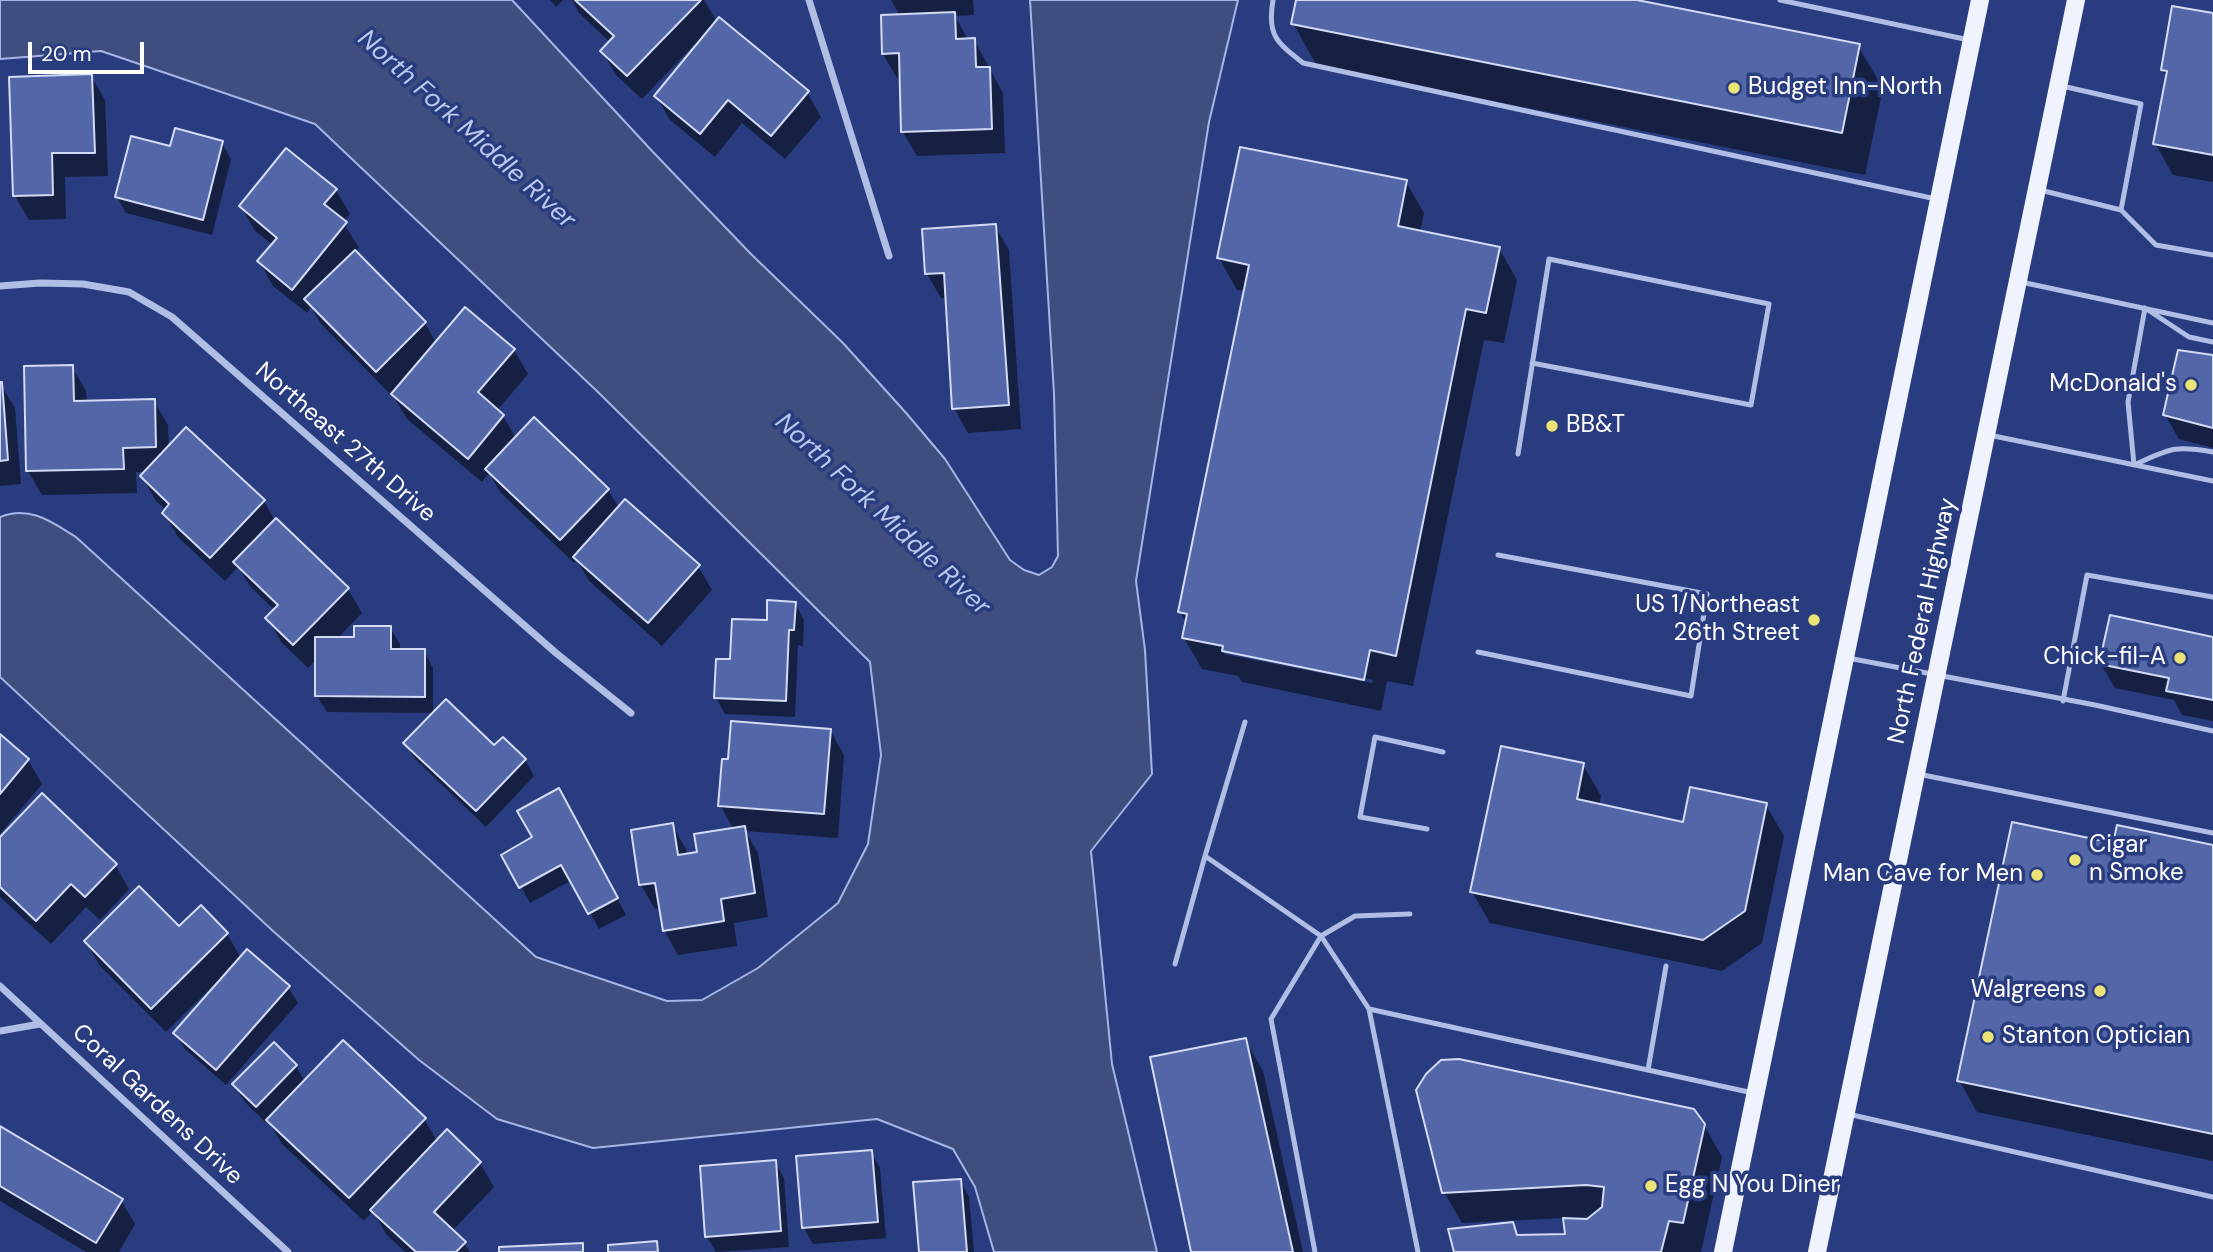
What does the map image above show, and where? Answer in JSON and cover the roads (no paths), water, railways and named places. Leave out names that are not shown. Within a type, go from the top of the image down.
[{"type":"main road","points":[[1723,1252],[1980,0]]},
{"type":"main road","name":"North Federal Highway","points":[[1817,1252],[2076,0]]},
{"type":"street","points":[[808,0],[889,256]]},
{"type":"street","name":"Northeast 27th Drive","points":[[0,286],[83,284],[129,292],[172,317],[556,653],[631,713]]},
{"type":"street","name":"Coral Gardens Drive","points":[[0,986],[288,1252]]},
{"type":"street","points":[[0,1031],[40,1024]]},
{"type":"lane","points":[[1273,0],[1270,22],[1281,45],[1303,64],[1939,200]]},
{"type":"lane","points":[[1780,0],[1971,40]]},
{"type":"lane","points":[[2059,85],[2141,104],[2121,210]]},
{"type":"lane","points":[[2037,189],[2121,210],[2156,245],[2213,255]]},
{"type":"lane","points":[[1518,454],[1532,363],[1549,259],[1769,304],[1751,405],[1532,363]]},
{"type":"lane","points":[[2018,281],[2213,323]]},
{"type":"lane","points":[[2145,308],[2189,338],[2213,342]]},
{"type":"lane","points":[[2134,465],[2128,402],[2145,308]]},
{"type":"lane","points":[[1986,434],[2213,481]]},
{"type":"lane","points":[[2134,465],[2172,448],[2213,452]]},
{"type":"lane","points":[[1478,652],[1691,696],[1707,594],[1498,555]]},
{"type":"lane","points":[[2063,701],[2087,575],[2213,597]]},
{"type":"lane","points":[[1845,657],[2213,731]]},
{"type":"lane","points":[[1175,964],[1245,722]]},
{"type":"lane","points":[[1427,828],[1360,817],[1375,737],[1443,752]]},
{"type":"lane","points":[[1916,773],[2213,833]]},
{"type":"lane","points":[[1205,856],[1321,936],[1369,1009],[1418,1252]]},
{"type":"lane","points":[[1315,1252],[1271,1019],[1321,936],[1355,916],[1410,914]]},
{"type":"lane","points":[[1648,1070],[1666,966]]},
{"type":"lane","points":[[1369,1009],[1755,1093]]},
{"type":"lane","points":[[1845,1114],[2213,1197]]},
{"type":"water","name":"North Fork Middle River","points":[[0,0],[512,0],[751,254],[843,343],[945,459],[1010,560],[1024,570],[1039,575],[1052,567],[1058,556],[1054,394],[1030,0],[1238,0],[1209,122],[1136,581],[1145,650],[1152,774],[1091,851],[1112,1064],[1157,1252],[994,1252],[975,1187],[953,1149],[877,1119],[593,1148],[497,1119],[419,1060],[274,932],[0,677],[0,517],[31,514],[76,537],[536,957],[667,1001],[702,1000],[758,968],[838,903],[868,844],[881,755],[870,662],[599,393],[315,124],[101,51],[0,59]]},
{"type":"place","name":"Budget Inn-North","points":[[1734,88]]},
{"type":"place","name":"McDonald's","points":[[2191,385]]},
{"type":"place","name":"BB&T","points":[[1552,426]]},
{"type":"place","name":"US 1/Northeast 26th Street","points":[[1814,620]]},
{"type":"place","name":"Chick-fil-A","points":[[2180,658]]},
{"type":"place","name":"Cigar n Smoke","points":[[2075,860]]},
{"type":"place","name":"Man Cave for Men","points":[[2037,875]]},
{"type":"place","name":"Walgreens","points":[[2100,991]]},
{"type":"place","name":"Stanton Optician","points":[[1988,1037]]},
{"type":"place","name":"Egg N You Diner","points":[[1651,1186]]}]
